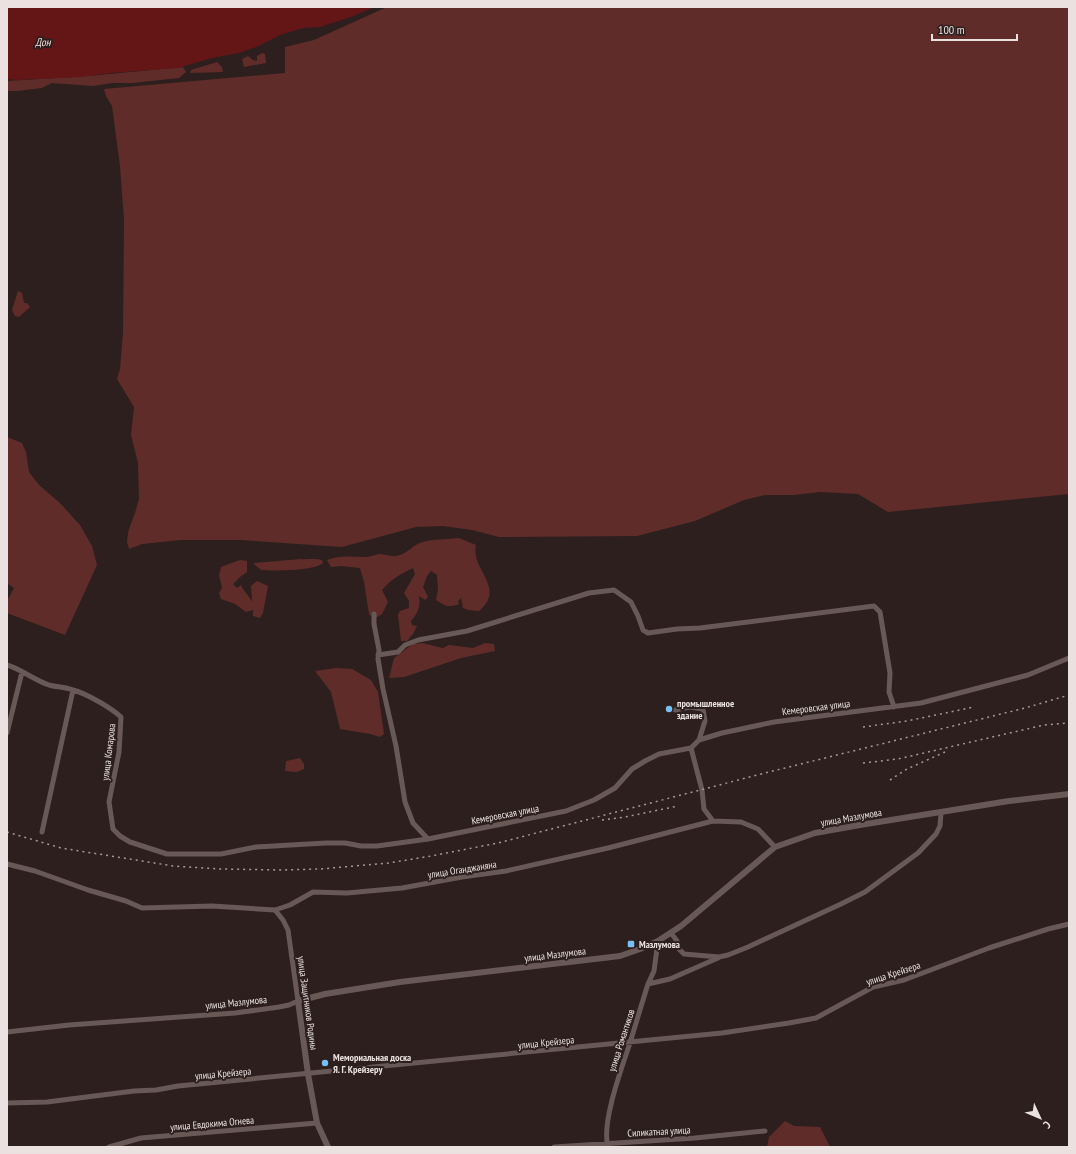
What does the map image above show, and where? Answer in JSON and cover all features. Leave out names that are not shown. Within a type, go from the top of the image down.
[{"type":"street","points":[[378,655],[398,652],[405,645],[418,640],[467,631],[589,593],[614,590],[631,602],[643,630],[648,633],[677,628],[700,628],[874,606],[880,612],[890,673],[889,692],[894,707]]},
{"type":"street","points":[[374,614],[383,689],[396,746],[405,802],[413,823],[428,839]]},
{"type":"street","name":"Кемеровская улица","points":[[111,819],[113,829],[120,836],[130,842],[167,854],[221,854],[256,847],[326,843],[377,846],[428,839],[566,811],[594,800],[615,788],[632,769],[659,754],[691,748],[699,740],[722,733],[774,722],[921,703],[1028,675],[1069,658]]},
{"type":"street","name":"улица Комарова","points":[[7,665],[15,667],[49,685],[73,690],[110,709],[121,717],[118,752],[109,802],[111,819]]},
{"type":"street","points":[[7,733],[22,672]]},
{"type":"street","points":[[42,832],[73,690]]},
{"type":"street","points":[[675,710],[690,707],[703,709],[705,721],[699,740]]},
{"type":"street","points":[[691,748],[702,792],[704,809],[713,821]]},
{"type":"street","name":"улица Мазлумова","points":[[7,1032],[64,1026],[235,1013],[280,1007],[290,1005],[298,1000],[324,994],[400,982],[620,956],[658,941],[671,933],[775,847],[815,834],[1009,801],[1069,794]]},
{"type":"street","points":[[648,984],[670,979],[719,957],[728,955],[776,935],[865,892],[918,853],[936,834],[940,826],[941,813]]},
{"type":"street","name":"улица Оганджаняна","points":[[7,864],[35,871],[88,890],[126,901],[142,908],[212,906],[275,910],[290,905],[314,892],[347,893],[402,888],[506,871],[608,848],[713,821],[741,822],[758,829],[775,847]]},
{"type":"street","name":"улица Защитников Родины","points":[[275,910],[283,920],[288,930],[308,1074],[317,1123],[328,1147]]},
{"type":"street","name":"улица Крейзера","points":[[7,1103],[47,1102],[156,1090],[178,1086],[722,1033],[789,1023],[816,1018],[873,987],[904,980],[989,948],[1048,929],[1069,924]]},
{"type":"street","points":[[671,933],[684,954],[719,957]]},
{"type":"street","name":"улица Романтиков","points":[[608,1145],[610,1109],[617,1081],[648,984],[654,971],[658,941]]},
{"type":"street","name":"улица Евдокима Огнева","points":[[109,1147],[141,1138],[317,1123]]},
{"type":"street","name":"Силикатная улица","points":[[554,1147],[608,1145],[765,1131]]},
{"type":"shaded area","points":[[387,7],[1069,7],[1069,494],[888,512],[858,494],[820,492],[794,495],[765,495],[744,500],[695,521],[637,536],[499,537],[472,530],[443,526],[416,527],[342,547],[241,540],[181,540],[142,544],[129,549],[127,542],[128,533],[139,499],[138,463],[131,435],[134,407],[117,379],[120,369],[123,333],[124,220],[120,166],[112,106],[104,89],[285,73],[285,47],[314,40]]},
{"type":"shaded area","points":[[262,53],[265,54],[266,63],[244,67],[242,59],[248,56],[257,61],[257,56]]},
{"type":"shaded area","points":[[217,62],[222,67],[223,72],[190,73],[191,70]]},
{"type":"shaded area","points":[[183,67],[186,72],[179,78],[93,86],[52,83],[42,88],[7,91],[7,81],[89,76]]},
{"type":"shaded area","points":[[18,291],[22,293],[24,303],[27,303],[30,307],[19,317],[15,316],[12,310]]},
{"type":"shaded area","points":[[7,437],[22,443],[26,452],[29,472],[39,485],[60,503],[80,525],[92,546],[97,565],[65,635],[7,613],[7,601],[14,588],[8,584],[7,585]]},
{"type":"shaded area","points":[[459,538],[476,545],[478,562],[489,586],[490,594],[487,603],[479,611],[463,608],[461,598],[458,601],[459,604],[456,605],[447,606],[442,604],[436,600],[438,590],[437,575],[431,571],[427,576],[423,587],[428,597],[425,600],[419,596],[420,603],[411,621],[412,625],[417,626],[407,641],[401,641],[398,615],[400,611],[409,608],[409,601],[404,593],[415,574],[413,568],[396,577],[382,590],[388,602],[382,614],[374,619],[369,614],[364,582],[360,568],[341,566],[331,567],[327,560],[341,557],[366,557],[379,554],[398,556],[426,541]]},
{"type":"shaded area","points":[[319,559],[322,560],[323,563],[318,566],[303,569],[261,570],[253,563]]},
{"type":"shaded area","points":[[240,560],[247,561],[247,572],[233,584],[237,588],[241,585],[252,602],[251,586],[257,581],[268,586],[263,613],[260,618],[253,616],[253,610],[246,612],[235,604],[221,599],[219,593],[222,588],[219,575],[221,567]]},
{"type":"shaded area","points":[[422,643],[443,648],[449,645],[473,648],[485,643],[494,644],[495,651],[461,658],[404,677],[389,678],[394,658],[413,644]]},
{"type":"shaded area","points":[[336,668],[352,669],[371,680],[378,692],[384,734],[380,737],[340,729],[331,692],[315,671]]},
{"type":"shaded area","points":[[300,758],[304,764],[304,769],[297,772],[285,771],[286,761]]},
{"type":"shaded area","points":[[785,1121],[794,1126],[820,1127],[830,1147],[767,1147],[769,1137]]},
{"type":"water","name":"Дон","points":[[7,7],[375,7],[320,27],[303,28],[280,35],[259,46],[239,53],[212,58],[178,68],[111,73],[81,77],[17,80],[7,79]]},
{"type":"railway","points":[[7,832],[61,848],[173,866],[221,869],[281,870],[320,869],[389,863],[498,843],[765,773],[1025,708],[1069,695]]},
{"type":"railway","points":[[863,727],[907,721],[974,707]]},
{"type":"railway","points":[[863,763],[898,759],[1044,725],[1069,723]]},
{"type":"railway","points":[[890,780],[907,769],[945,752]]},
{"type":"railway","points":[[602,820],[625,817],[678,806]]},
{"type":"place","name":"промышленное здание","points":[[669,709]]},
{"type":"place","name":"Мазлумова","points":[[631,944]]},
{"type":"place","name":"Мемориальная доска Я. Г. Крейзеру","points":[[325,1063]]}]
